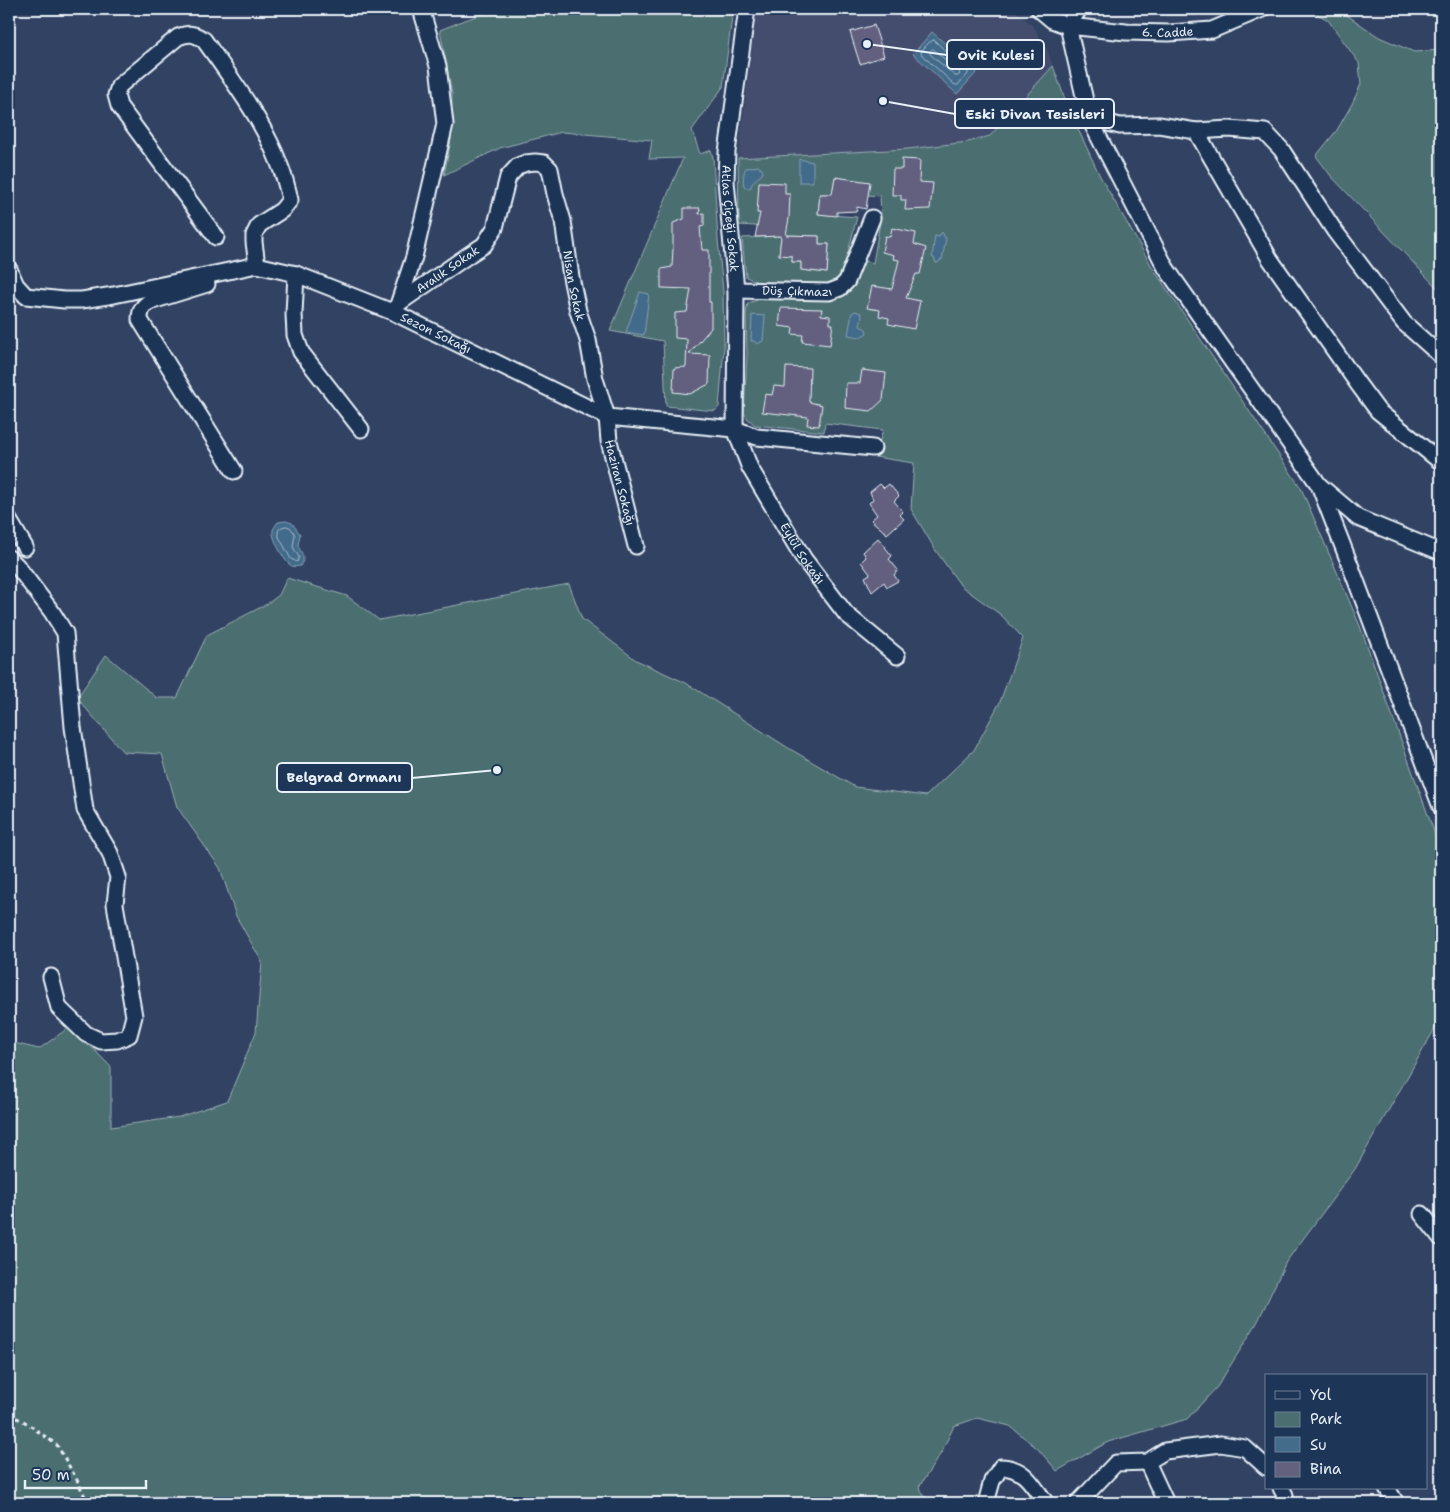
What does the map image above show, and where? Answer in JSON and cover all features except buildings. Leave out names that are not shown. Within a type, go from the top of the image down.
[{"type":"street","points":[[397,308],[414,257],[444,124],[438,66],[421,9]]},
{"type":"street","name":"Atlas Çiçeği Sokak","points":[[734,429],[736,290],[726,181],[728,152],[747,9]]},
{"type":"street","points":[[1039,9],[1052,20],[1068,26]]},
{"type":"street","points":[[1080,9],[1068,26],[1089,118],[1166,268],[1319,485],[1441,807]]},
{"type":"street","name":"6. Cadde","points":[[1068,26],[1126,32],[1169,33],[1212,30],[1262,9]]},
{"type":"street","points":[[216,236],[120,106],[116,95],[119,86],[178,37],[188,34],[196,35],[204,40],[239,90],[274,150],[286,184],[290,200],[282,210],[260,225],[254,235],[257,265]]},
{"type":"street","points":[[1089,118],[1120,126],[1159,126],[1196,132],[1229,129],[1265,132],[1281,149],[1334,230],[1404,323],[1441,356]]},
{"type":"street","points":[[1196,132],[1270,259],[1378,411],[1441,462]]},
{"type":"street","name":"Aralık Sokak","points":[[397,308],[484,245],[495,228],[508,178],[518,166],[535,162]]},
{"type":"street","name":"Nisan Sokak","points":[[535,162],[544,163],[550,169],[563,221],[578,311],[588,340],[595,379],[607,417]]},
{"type":"street","name":"Düş Çıkmazı","points":[[736,290],[829,292],[840,288],[847,281],[872,218]]},
{"type":"street","name":"Sezon Sokağı","points":[[9,269],[16,286],[26,296],[82,300],[257,265],[397,308],[607,417],[734,429],[757,437],[872,448]]},
{"type":"street","points":[[234,470],[140,320],[140,312],[143,306],[149,302],[238,274],[269,273],[296,277],[294,321],[295,335],[301,352],[361,429]]},
{"type":"street","name":"Haziran Sokağı","points":[[607,417],[609,441],[636,546]]},
{"type":"street","name":"Eylül Sokağı","points":[[734,429],[750,468],[804,559],[846,614],[897,656]]},
{"type":"street","points":[[1319,485],[1358,518],[1441,552]]},
{"type":"street","points":[[9,520],[25,547]]},
{"type":"street","points":[[9,558],[52,612],[65,633],[72,726],[85,810],[110,853],[118,878],[115,904],[134,1016],[129,1035],[117,1040],[101,1041],[86,1034],[59,1008],[51,977]]},
{"type":"street","points":[[1422,1214],[1441,1238]]},
{"type":"street","points":[[1078,1503],[1116,1463],[1147,1462],[1165,1451],[1221,1444],[1245,1448],[1265,1466]]},
{"type":"street","points":[[1147,1462],[1166,1503]]},
{"type":"street","points":[[986,1503],[992,1481],[1001,1467],[1011,1467],[1022,1472],[1046,1503]]},
{"type":"street","points":[[1388,1490],[1396,1503]]},
{"type":"path","points":[[9,1414],[57,1445],[88,1503]]},
{"type":"shaded area","points":[[757,9],[1013,9],[1033,26],[1047,49],[1053,66],[990,136],[968,142],[908,149],[738,158]]},
{"type":"green space","points":[[497,9],[733,9],[723,87],[692,130],[700,154],[711,150],[713,158],[723,291],[724,347],[719,407],[715,411],[666,406],[663,341],[610,331],[683,158],[649,159],[652,140],[562,132],[500,148],[444,175],[451,140],[452,94],[440,30]]},
{"type":"green space","points":[[1128,9],[1216,9],[1195,15],[1168,15]]},
{"type":"green space","points":[[1308,9],[1338,9],[1379,37],[1414,52],[1441,50],[1441,292],[1331,176],[1316,156],[1337,130],[1361,84],[1359,63],[1328,20]]},
{"type":"green space","points":[[1053,66],[1069,110],[1100,176],[1154,270],[1301,488],[1360,626],[1441,851],[1441,1018],[1355,1169],[1286,1262],[1257,1323],[1217,1387],[1187,1419],[1108,1442],[1057,1471],[1038,1449],[1010,1426],[977,1418],[954,1426],[941,1453],[919,1487],[929,1503],[9,1503],[9,1042],[39,1049],[71,1026],[111,1067],[111,1127],[179,1117],[227,1101],[256,1032],[262,962],[236,916],[220,868],[177,807],[162,754],[123,752],[77,698],[106,655],[157,698],[177,698],[207,635],[267,604],[279,595],[287,578],[347,596],[379,620],[569,584],[582,619],[636,660],[686,683],[790,749],[855,787],[926,796],[974,750],[1000,702],[1023,638],[1001,615],[961,586],[936,551],[911,509],[914,463],[875,457],[883,430],[825,423],[824,432],[755,425],[744,413],[747,354],[746,313],[748,303],[760,299],[819,300],[847,294],[863,260],[873,263],[881,217],[880,196],[868,195],[869,182],[835,177],[832,194],[820,194],[818,214],[857,217],[845,264],[838,278],[826,284],[802,286],[760,283],[746,277],[742,238],[781,236],[779,255],[792,256],[792,262],[801,262],[801,270],[827,273],[829,244],[819,244],[819,236],[786,235],[787,228],[739,225],[738,158],[908,149],[968,142],[990,136]]},
{"type":"water","points":[[932,32],[977,72],[957,94],[913,54]]},
{"type":"water","points":[[799,159],[813,162],[813,182],[799,182]]},
{"type":"water","points":[[758,166],[762,169],[763,173],[753,182],[750,188],[747,188],[744,186],[746,168]]},
{"type":"water","points":[[941,233],[946,238],[942,260],[936,263],[932,257],[935,236],[939,237]]},
{"type":"water","points":[[640,292],[649,294],[644,335],[626,332]]},
{"type":"water","points":[[855,311],[861,313],[860,326],[866,329],[867,333],[860,337],[848,335],[852,313]]},
{"type":"water","points":[[752,315],[765,316],[763,341],[757,344],[751,341]]},
{"type":"water","points":[[286,521],[292,523],[300,534],[298,546],[303,558],[300,566],[290,565],[274,537],[273,530],[278,522]]},
{"type":"place","name":"Ovit Kulesi","points":[[867,44]]},
{"type":"place","name":"Eski Divan Tesisleri","points":[[883,101]]},
{"type":"place","name":"Belgrad Ormanı","points":[[497,770]]}]
